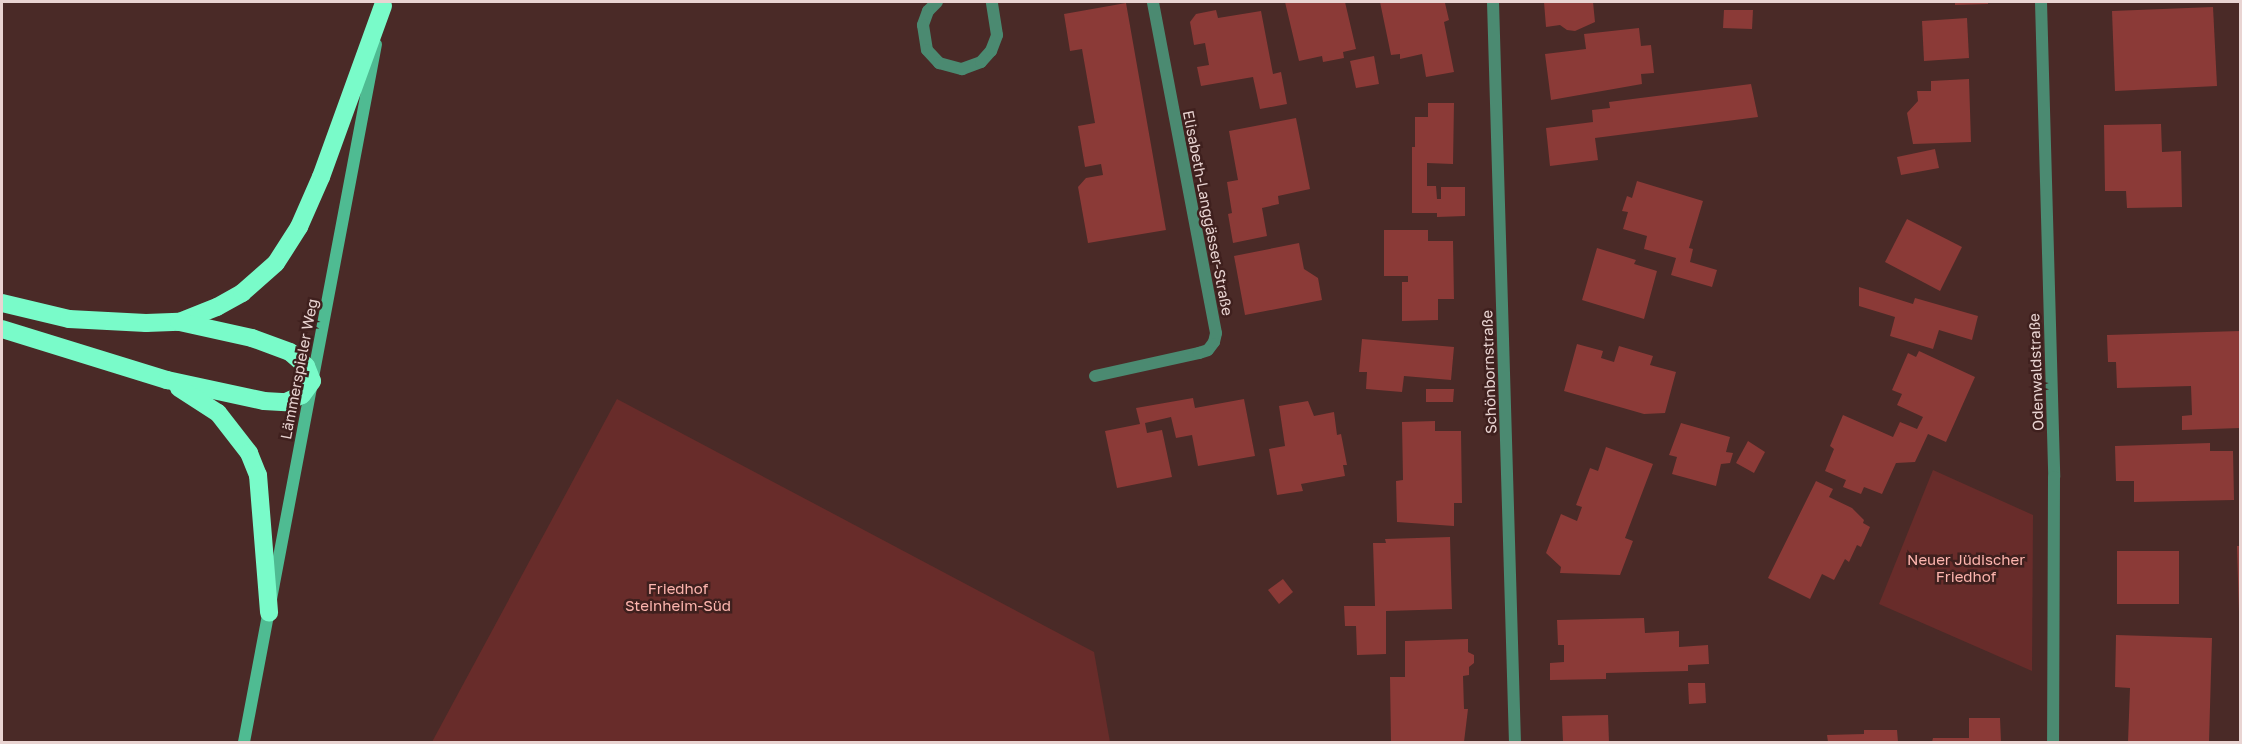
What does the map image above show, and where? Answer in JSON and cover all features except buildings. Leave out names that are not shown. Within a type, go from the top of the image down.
[{"type":"highway","points":[[179,322],[217,307],[242,293],[276,263],[299,227],[321,177],[384,4]]},
{"type":"highway","points":[[2,303],[69,319],[114,323],[179,322],[252,338],[290,352],[306,366],[312,381],[302,395],[286,402],[264,401],[167,381],[2,328]]},
{"type":"highway","points":[[167,381],[218,413],[249,453],[258,475],[270,613]]},
{"type":"street","points":[[937,2],[928,11],[923,25],[927,50],[939,63],[962,69],[981,62],[991,51],[997,35],[992,2]]},
{"type":"street","name":"Elisabeth-Langgässer-Straße","points":[[1095,376],[1208,350],[1214,342],[1216,333],[1153,2]]},
{"type":"street","name":"Schönbornstraße","points":[[1493,2],[1515,742]]},
{"type":"street","name":"Odenwaldstraße","points":[[2041,2],[2054,477],[2053,742]]},
{"type":"street","name":"Lämmerspieler Weg","points":[[244,742],[384,4]]},
{"type":"green space","name":"Friedhof Steinheim-Süd","points":[[617,399],[1094,652],[1110,742],[432,742]]},
{"type":"green space","name":"Neuer Jüdischer Friedhof","points":[[1933,470],[2033,515],[2032,671],[1879,604]]}]
